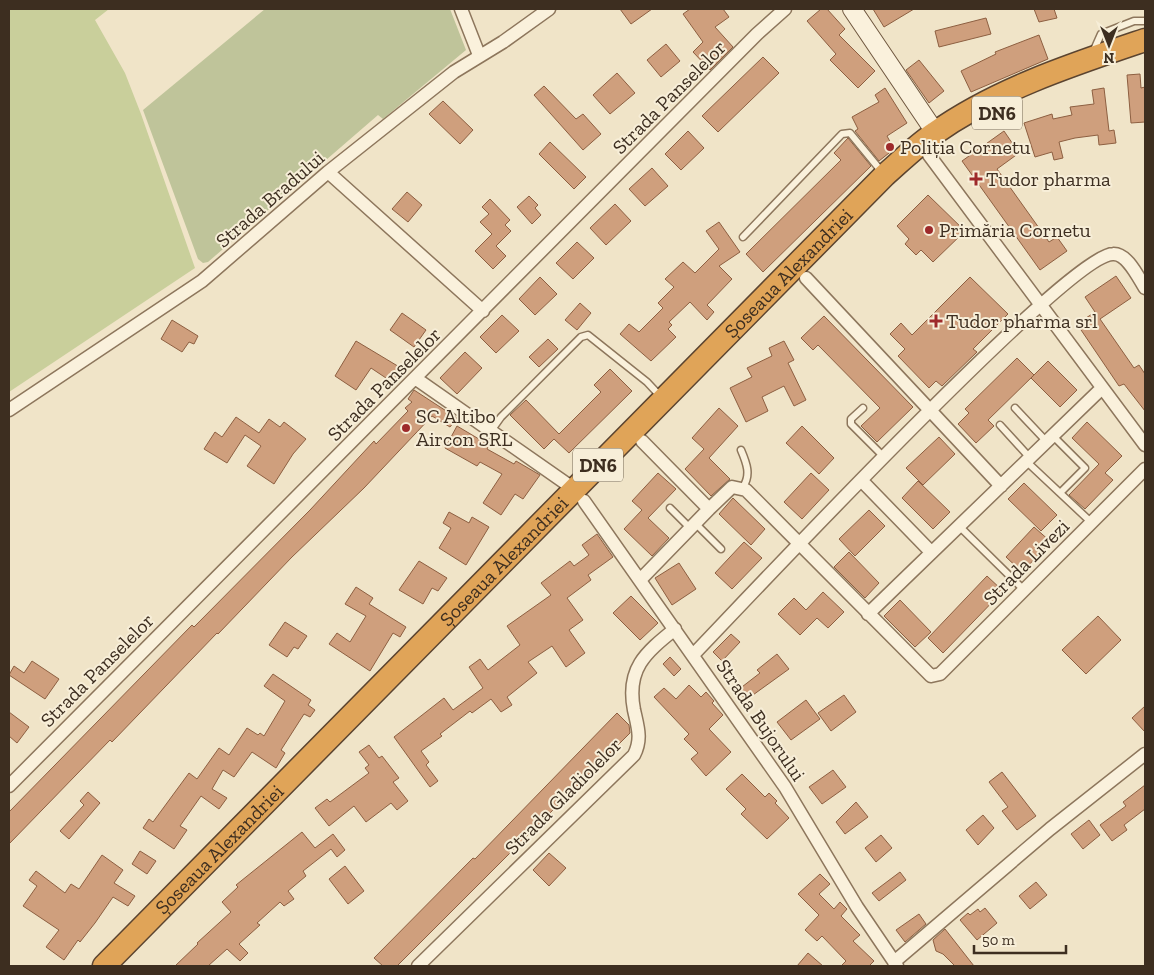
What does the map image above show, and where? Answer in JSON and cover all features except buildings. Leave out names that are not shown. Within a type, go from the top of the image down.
[{"type":"highway","name":"Șoseaua Alexandriei","points":[[120,966],[500,583],[663,399],[885,175],[935,132],[986,102],[1014,89],[1145,40]]},
{"type":"highway","name":"Șoseaua Alexandriei","points":[[104,966],[579,495],[642,441],[806,278],[904,176],[929,155],[980,121],[1020,102],[1145,55]]},
{"type":"street","points":[[462,9],[480,55]]},
{"type":"street","name":"Strada Bradului","points":[[9,410],[202,281],[328,172],[454,72],[498,45],[549,9]]},
{"type":"street","name":"Strada Panselelor","points":[[9,785],[757,34],[785,9]]},
{"type":"street","points":[[852,9],[935,132]]},
{"type":"street","points":[[929,155],[1145,445]]},
{"type":"street","points":[[328,172],[483,311]]},
{"type":"street","points":[[694,655],[861,480],[1039,304],[1106,254],[1115,253],[1123,257],[1145,288]]},
{"type":"street","points":[[806,278],[915,392],[1001,486]]},
{"type":"street","name":"Strada Bujorului","points":[[415,378],[579,495],[641,579],[785,787],[857,907],[895,964]]},
{"type":"street","points":[[641,579],[732,487],[743,487],[868,614],[1029,460],[1101,388]]},
{"type":"street","points":[[642,441],[709,509]]},
{"type":"street","name":"Strada Livezi","points":[[868,614],[931,676],[940,674],[1145,469]]},
{"type":"street","points":[[861,480],[931,552]]},
{"type":"street","name":"Strada Gladiolelor","points":[[422,965],[634,755],[639,744],[639,729],[632,693],[634,676],[640,660],[674,629]]},
{"type":"street","points":[[895,964],[1050,829],[1145,754]]},
{"type":"lane","points":[[1090,60],[1101,34],[1134,21],[1145,21]]},
{"type":"lane","points":[[743,237],[842,134],[850,133],[885,175]]},
{"type":"lane","points":[[491,431],[501,417],[581,337],[588,335],[647,382],[663,399]]},
{"type":"lane","points":[[863,408],[852,419],[852,424],[884,457]]},
{"type":"lane","points":[[1015,408],[1085,468],[1061,492]]},
{"type":"lane","points":[[1000,425],[1029,460],[1092,523]]},
{"type":"lane","points":[[741,450],[748,474],[743,487]]},
{"type":"lane","points":[[670,508],[720,549]]},
{"type":"lane","points":[[959,526],[1024,590]]},
{"type":"green space","points":[[9,9],[109,9],[95,20],[125,73],[195,268],[9,392]]},
{"type":"green space","points":[[265,9],[450,9],[466,50],[383,119],[378,115],[208,262],[203,263],[198,259],[143,110]]},
{"type":"place","name":"Poliția Cornetu","points":[[890,147]]},
{"type":"place","name":"Tudor pharma","points":[[976,179]]},
{"type":"place","name":"Primăria Cornetu","points":[[929,230]]},
{"type":"place","name":"Tudor pharma srl","points":[[936,321]]},
{"type":"place","name":"SC Altibo Aircon SRL","points":[[406,428]]}]
